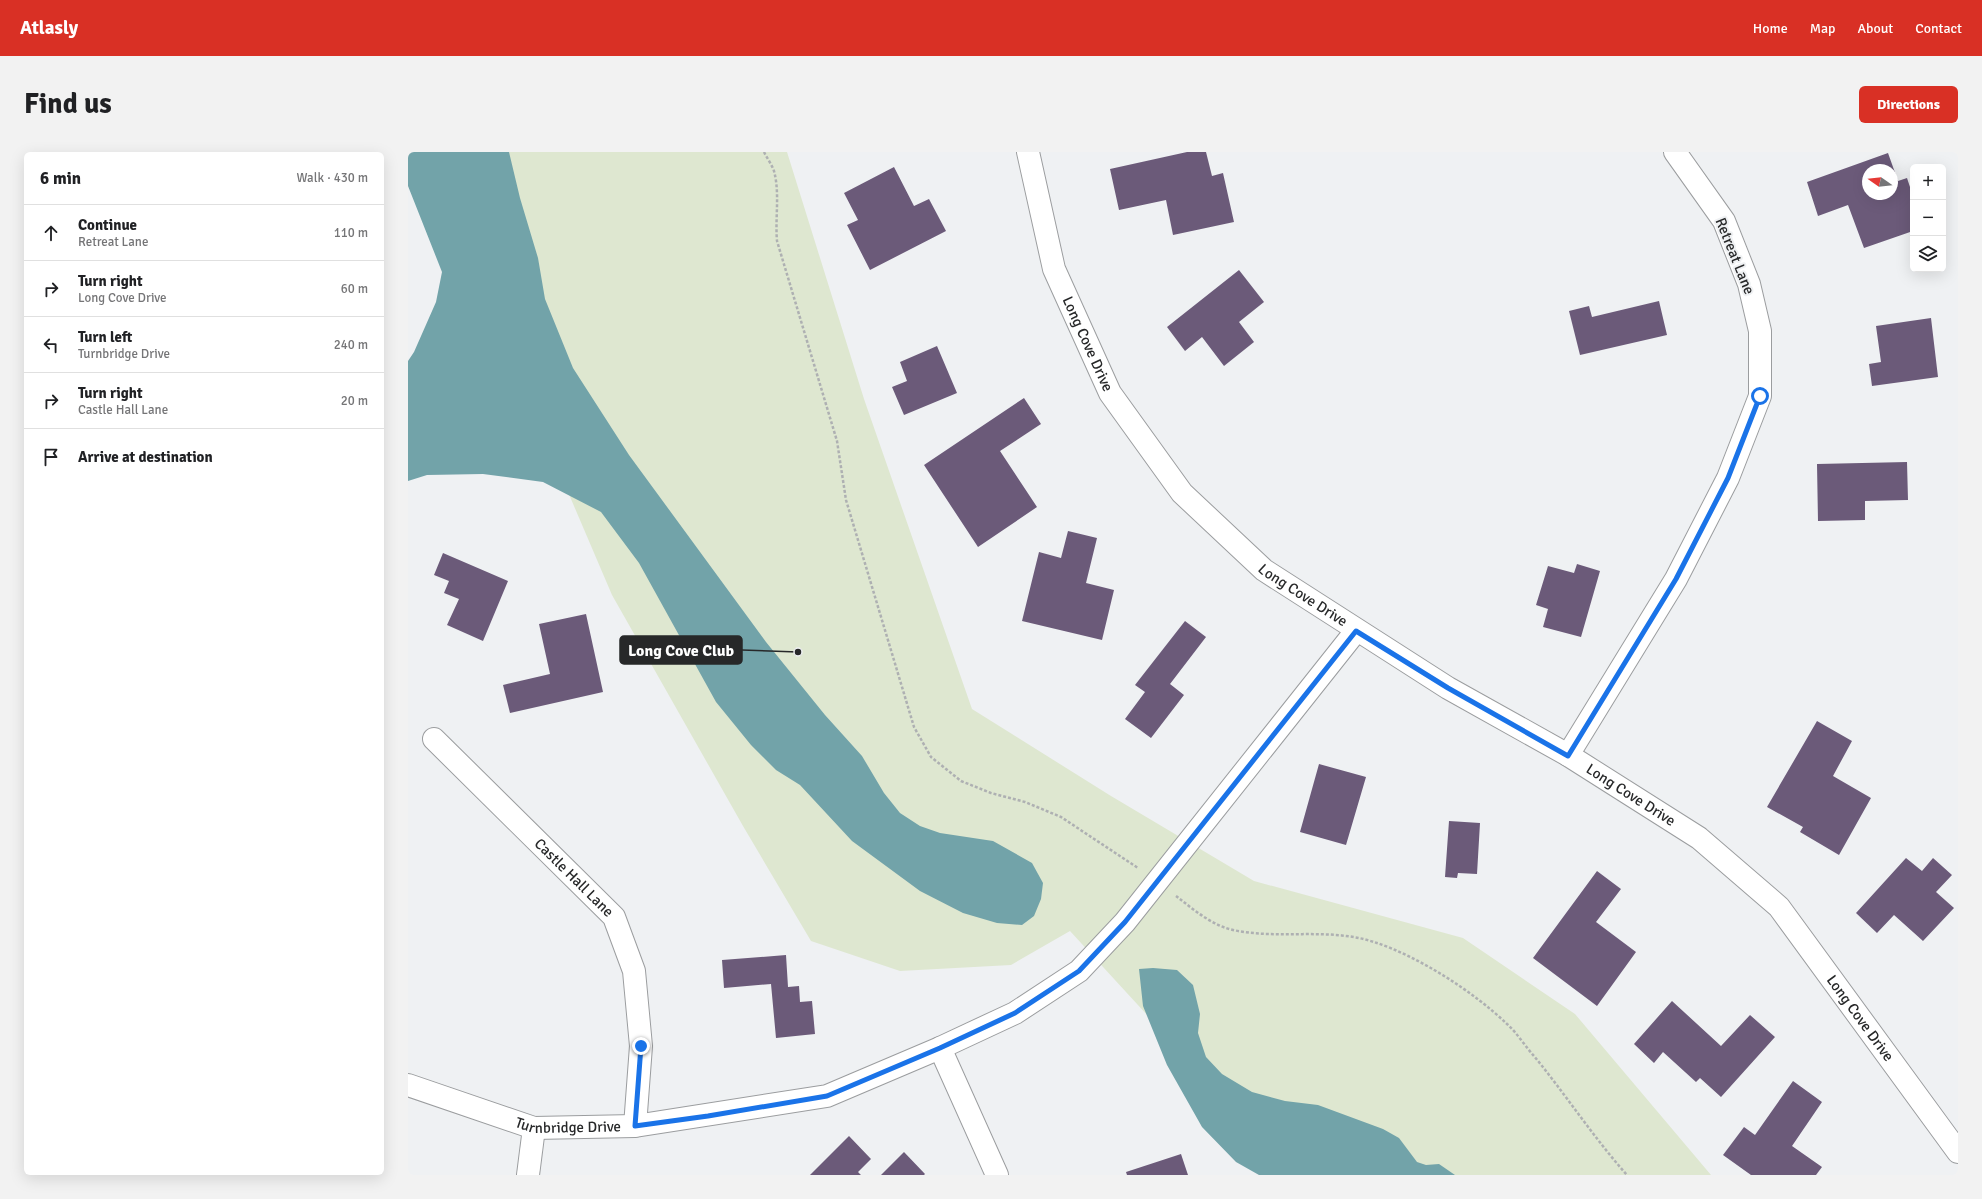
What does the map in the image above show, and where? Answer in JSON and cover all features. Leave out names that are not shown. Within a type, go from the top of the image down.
[{"type":"street","name":"Long Cove Drive","points":[[1028,152],[1054,269],[1110,393],[1182,493],[1264,570],[1356,631],[1448,688],[1568,756],[1699,838],[1779,907],[1958,1152]]},
{"type":"street","name":"Retreat Lane","points":[[1568,756],[1676,579],[1728,478],[1760,396],[1760,332],[1749,284],[1724,221],[1675,152]]},
{"type":"street","name":"Turnbridge Drive","points":[[408,1085],[534,1128],[635,1126],[708,1116],[827,1096],[940,1048],[1015,1013],[1079,971],[1125,922],[1356,631]]},
{"type":"street","name":"Castle Hall Lane","points":[[434,740],[614,917],[634,971],[641,1046],[635,1126]]},
{"type":"street","points":[[940,1048],[997,1175]]},
{"type":"street","points":[[528,1175],[534,1128]]},
{"type":"path","points":[[764,152],[774,170],[778,196],[775,217],[777,241],[837,441],[846,500],[914,727],[931,757],[961,781],[991,793],[1025,802],[1061,817],[1113,850],[1203,917],[1232,930],[1264,933],[1329,933],[1373,942],[1410,956],[1480,1000],[1508,1025],[1566,1096],[1609,1154],[1628,1175]]},
{"type":"green space","points":[[454,152],[787,152],[864,399],[972,709],[1111,796],[1254,881],[1463,938],[1575,1014],[1711,1175],[1321,1175],[1249,1126],[1070,931],[1011,965],[900,971],[811,941],[743,826],[612,595],[489,307]]},
{"type":"water","points":[[408,152],[509,152],[520,198],[538,258],[545,299],[573,368],[629,455],[766,642],[825,715],[862,756],[884,793],[900,813],[920,826],[940,833],[993,841],[1032,863],[1043,883],[1041,899],[1034,916],[1022,925],[997,923],[963,913],[920,891],[852,841],[800,785],[776,770],[751,745],[716,702],[639,563],[601,512],[543,482],[483,474],[427,475],[408,481],[408,361],[414,352],[436,302],[442,272],[408,186]]},
{"type":"water","points":[[1153,968],[1177,970],[1193,985],[1200,1014],[1198,1033],[1206,1057],[1222,1074],[1252,1092],[1285,1101],[1318,1105],[1383,1129],[1399,1138],[1417,1162],[1426,1165],[1439,1164],[1455,1175],[1259,1175],[1236,1162],[1202,1127],[1167,1065],[1143,1006],[1139,969]]},
{"type":"building","points":[[1187,152],[1206,152],[1212,176],[1223,173],[1234,222],[1173,235],[1166,200],[1119,210],[1110,169]]},
{"type":"building","points":[[1888,153],[1892,164],[1862,164],[1862,200],[1898,200],[1898,181],[1907,178],[1910,187],[1910,232],[1864,248],[1848,205],[1818,216],[1807,182]]},
{"type":"building","points":[[894,167],[914,206],[929,199],[946,231],[870,270],[847,225],[858,220],[844,193]]},
{"type":"building","points":[[1239,270],[1264,302],[1239,322],[1254,342],[1224,366],[1202,337],[1185,351],[1167,327]]},
{"type":"building","points":[[1659,301],[1667,335],[1580,355],[1569,311],[1589,306],[1592,317]]},
{"type":"building","points":[[1931,318],[1938,377],[1872,386],[1869,364],[1881,362],[1876,326]]},
{"type":"building","points":[[937,346],[957,393],[904,415],[892,387],[907,381],[900,362]]},
{"type":"building","points":[[1024,398],[1041,424],[1000,451],[1037,507],[978,547],[924,465]]},
{"type":"building","points":[[1907,462],[1908,500],[1865,501],[1865,520],[1818,521],[1817,464]]},
{"type":"building","points":[[1068,531],[1097,538],[1086,583],[1114,590],[1102,640],[1022,621],[1039,552],[1061,558]]},
{"type":"building","points":[[443,553],[508,581],[483,641],[447,625],[459,599],[444,593],[449,581],[434,575]]},
{"type":"building","points":[[1577,564],[1600,571],[1581,637],[1543,627],[1548,609],[1536,605],[1548,566],[1574,573]]},
{"type":"building","points":[[586,614],[603,692],[510,713],[503,685],[550,674],[539,624]]},
{"type":"building","points":[[1185,621],[1206,637],[1170,684],[1184,695],[1151,738],[1125,719],[1145,692],[1135,685]]},
{"type":"building","points":[[1817,721],[1852,741],[1833,776],[1871,798],[1839,855],[1800,832],[1803,827],[1767,807]]},
{"type":"building","points":[[1319,764],[1366,777],[1346,845],[1300,832]]},
{"type":"building","points":[[1449,821],[1480,823],[1477,874],[1458,873],[1457,878],[1445,877]]},
{"type":"building","points":[[1906,858],[1922,871],[1933,858],[1952,875],[1936,892],[1954,908],[1923,941],[1894,915],[1877,933],[1856,913]]},
{"type":"building","points":[[1597,871],[1621,889],[1596,922],[1636,952],[1597,1006],[1533,958]]},
{"type":"building","points":[[786,955],[788,987],[799,986],[800,1002],[812,1001],[815,1034],[776,1038],[771,984],[724,988],[722,960]]},
{"type":"building","points":[[1672,1001],[1721,1046],[1750,1015],[1775,1037],[1721,1097],[1700,1078],[1696,1082],[1663,1052],[1654,1063],[1634,1044]]},
{"type":"building","points":[[1793,1081],[1822,1102],[1792,1146],[1822,1167],[1816,1175],[1751,1175],[1723,1155],[1744,1127],[1755,1135]]},
{"type":"building","points":[[849,1136],[871,1159],[858,1172],[861,1175],[810,1175]]},
{"type":"building","points":[[904,1152],[925,1174],[924,1175],[881,1175]]},
{"type":"building","points":[[1181,1154],[1188,1175],[1127,1175],[1126,1172]]},
{"type":"place","name":"Long Cove Club","points":[[798,652]]},
{"type":"route","points":[[641,1046],[635,1126],[708,1116],[827,1096],[940,1048],[1015,1013],[1079,971],[1125,922],[1356,631],[1448,688],[1568,756],[1676,579],[1728,478],[1760,396]]}]
